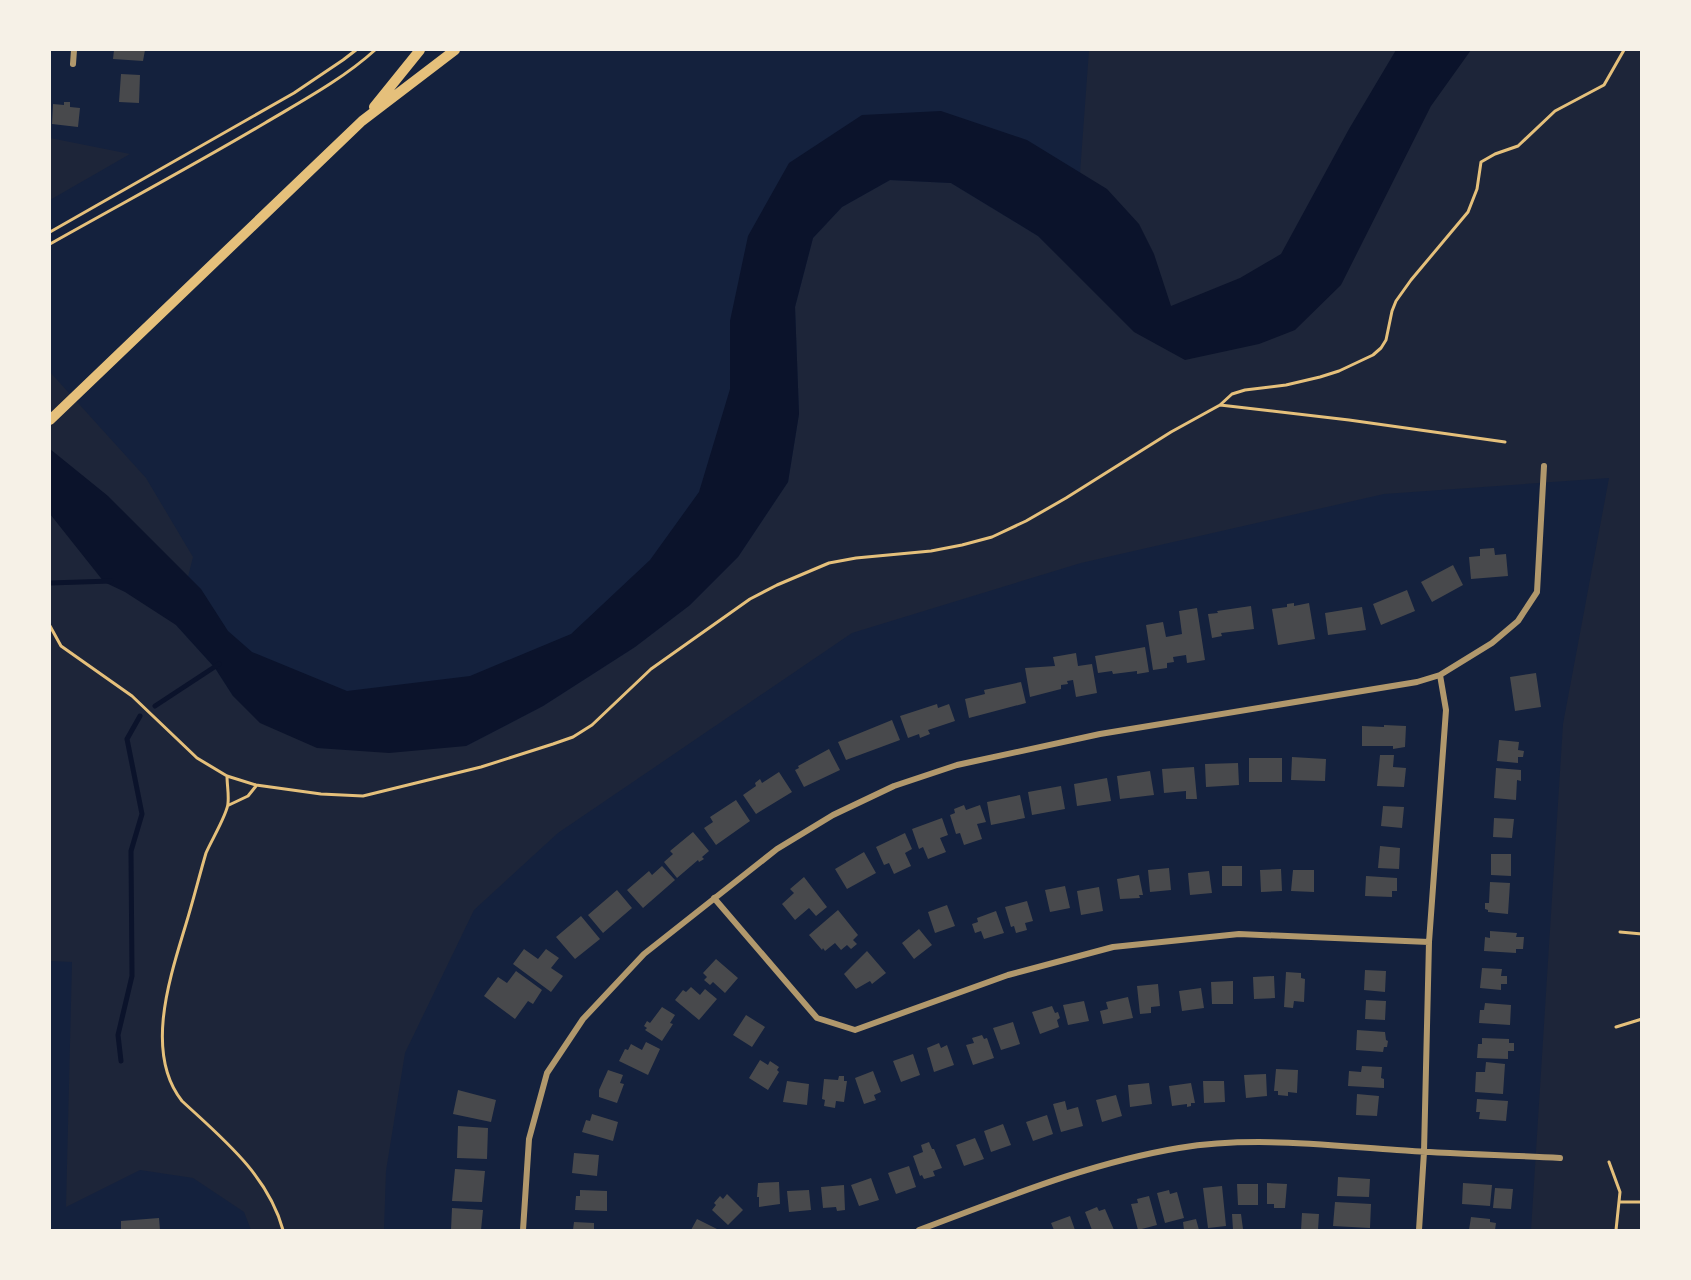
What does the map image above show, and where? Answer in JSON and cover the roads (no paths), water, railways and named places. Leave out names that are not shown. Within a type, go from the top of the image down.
[{"type":"main road","points":[[362,121],[420,50]]},
{"type":"main road","points":[[50,420],[362,121],[455,50]]},
{"type":"street","points":[[73,64],[74,50]]},
{"type":"street","points":[[523,1230],[529,1139],[547,1073],[583,1018],[644,954],[777,849],[833,815],[894,786],[957,765],[1100,734],[1417,682],[1440,675],[1492,643],[1518,621],[1537,592],[1545,466]]},
{"type":"street","points":[[1419,1230],[1424,1152],[1430,942],[1446,710],[1440,675]]},
{"type":"street","points":[[714,898],[817,1017],[855,1030],[1008,975],[1113,947],[1239,934],[1430,942]]},
{"type":"street","points":[[920,1230],[1097,1165],[1182,1148],[1232,1143],[1306,1143],[1424,1152],[1560,1158]]},
{"type":"waterway","points":[[50,583],[111,581]]},
{"type":"waterway","points":[[155,706],[219,664]]},
{"type":"waterway","points":[[121,1061],[118,1035],[132,976],[131,851],[142,814],[127,739],[140,716]]}]
